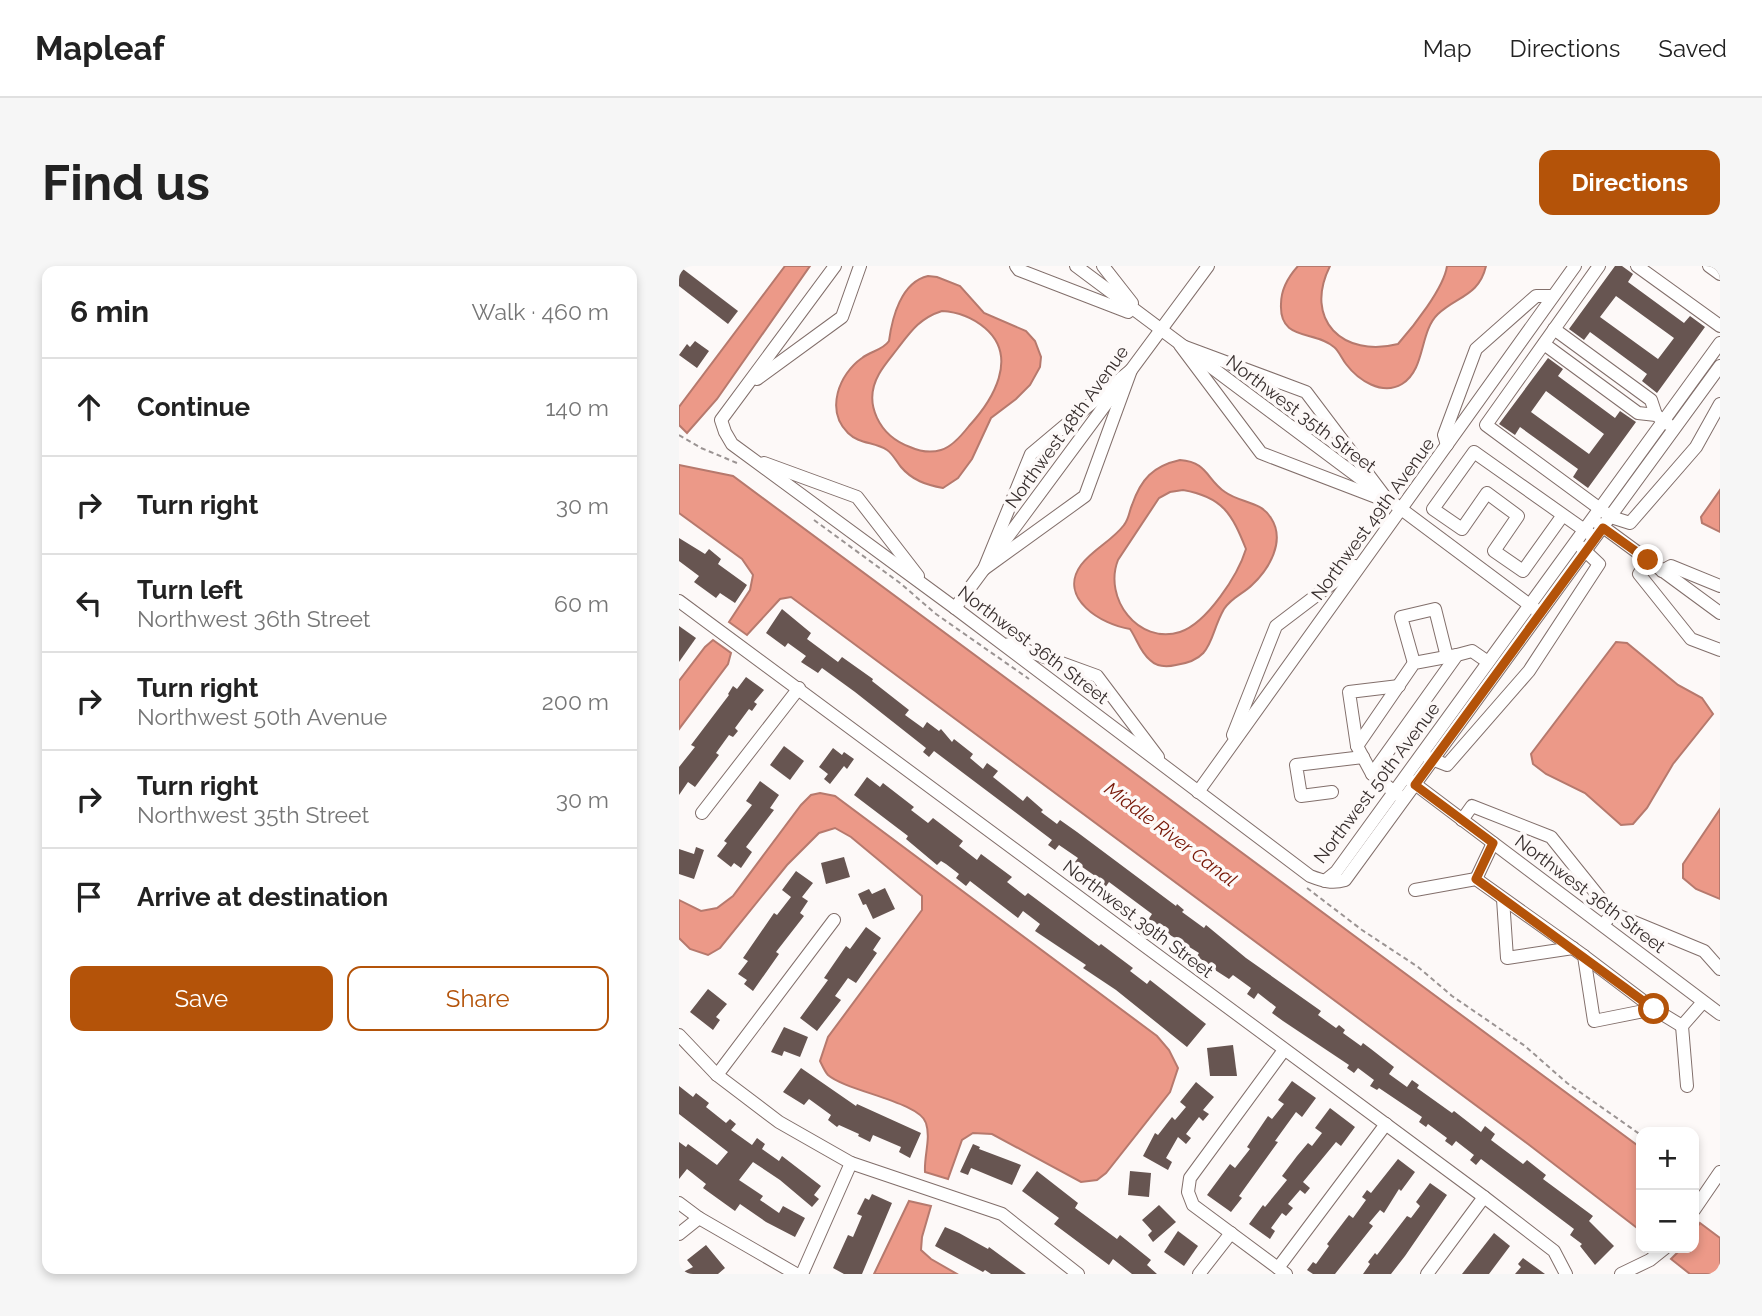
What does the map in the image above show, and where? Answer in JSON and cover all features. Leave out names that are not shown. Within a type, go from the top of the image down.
[{"type":"street","points":[[746,387],[835,266]]},
{"type":"street","points":[[746,387],[842,317],[860,266]]},
{"type":"street","points":[[1016,266],[1019,270],[1144,318]]},
{"type":"street","name":"Northwest 35th Street","points":[[1076,266],[1541,613]]},
{"type":"street","points":[[1103,266],[1144,318]]},
{"type":"street","points":[[1189,291],[1199,266]]},
{"type":"street","name":"Northwest 48th Avenue","points":[[955,608],[1208,266]]},
{"type":"street","points":[[1189,291],[1219,266]]},
{"type":"street","name":"Northwest 49th Avenue","points":[[1198,792],[1575,266]]},
{"type":"street","points":[[1599,266],[1486,425],[1603,528],[1720,613]]},
{"type":"street","points":[[1637,266],[1720,326]]},
{"type":"street","points":[[1709,266],[1720,274]]},
{"type":"street","points":[[1447,445],[1444,435],[1476,349],[1536,296],[1553,296]]},
{"type":"street","points":[[1554,329],[1651,400],[1660,418]]},
{"type":"street","name":"Northwest 50th Avenue","points":[[1427,757],[1488,662],[1592,519],[1660,418],[1720,343]]},
{"type":"street","points":[[1544,344],[1638,413],[1660,418],[1675,429]]},
{"type":"street","points":[[1180,345],[1261,453],[1389,502]]},
{"type":"street","points":[[1180,345],[1306,392],[1389,502]]},
{"type":"street","name":"Northwest 50th Avenue","points":[[1325,881],[1336,883],[1345,880],[1410,780],[1541,613],[1720,366]]},
{"type":"street","points":[[984,569],[1031,454],[1131,370]]},
{"type":"street","points":[[984,569],[1085,496],[1131,370]]},
{"type":"street","name":"Northwest 36th Street","points":[[746,387],[722,420],[732,444],[927,587],[1310,876],[1325,881]]},
{"type":"street","points":[[1603,528],[1630,523],[1696,447],[1720,404]]},
{"type":"street","points":[[1523,571],[1494,551],[1518,516],[1487,493],[1462,529],[1433,509],[1474,452],[1563,515],[1592,519]]},
{"type":"street","points":[[750,457],[857,497],[927,587]]},
{"type":"street","points":[[1510,590],[1563,515]]},
{"type":"street","points":[[1427,757],[1447,765],[1529,671],[1599,564],[1575,542]]},
{"type":"street","points":[[1227,752],[1276,626],[1366,558]]},
{"type":"street","points":[[1648,560],[1639,574],[1691,639],[1720,650]]},
{"type":"street","points":[[1662,571],[1671,566],[1720,586]]},
{"type":"street","name":"Northwest 39th Street","points":[[679,601],[1484,1197],[1554,1251],[1566,1274]]},
{"type":"street","points":[[1414,663],[1401,617],[1435,609],[1452,656]]},
{"type":"street","points":[[995,639],[1097,676],[1167,768]]},
{"type":"street","points":[[1332,792],[1301,796],[1296,765],[1360,752],[1414,663],[1472,651],[1488,662]]},
{"type":"street","points":[[1372,774],[1452,656]]},
{"type":"street","points":[[1399,686],[1349,692],[1360,752],[1372,774],[1399,796]]},
{"type":"street","points":[[702,813],[799,688]]},
{"type":"street","name":"Northwest 36th Street","points":[[1410,780],[1720,1014]]},
{"type":"street","points":[[1462,820],[1472,806],[1551,837],[1612,913],[1705,951],[1720,969]]},
{"type":"street","points":[[1476,879],[1493,843]]},
{"type":"street","points":[[1415,890],[1476,879],[1654,1009],[1682,1026]]},
{"type":"street","points":[[1503,899],[1507,958],[1578,952]]},
{"type":"street","points":[[1603,926],[1612,913]]},
{"type":"street","points":[[717,1075],[834,920]]},
{"type":"street","points":[[1578,952],[1594,1021],[1654,1009]]},
{"type":"street","points":[[1687,1086],[1682,1026],[1703,1002]]},
{"type":"street","points":[[679,1035],[717,1075],[779,1122],[851,1163],[1002,1214],[1078,1274]]},
{"type":"street","points":[[1284,1050],[1190,1178],[1188,1192],[1193,1205],[1282,1271],[1385,1124]]},
{"type":"street","points":[[802,1274],[851,1163]]},
{"type":"street","points":[[1699,1203],[1720,1172]]},
{"type":"street","points":[[1427,1274],[1484,1197]]},
{"type":"street","points":[[679,1203],[699,1218],[796,1274]]},
{"type":"street","points":[[679,1234],[699,1218]]},
{"type":"street","points":[[1199,1274],[1231,1233]]},
{"type":"street","points":[[1621,1274],[1659,1253]]},
{"type":"water","points":[[785,266],[810,266],[717,399],[687,433],[679,425],[679,407]]},
{"type":"water","points":[[1298,266],[1330,266],[1323,285],[1321,303],[1325,318],[1333,330],[1345,340],[1378,347],[1398,344],[1404,337],[1434,296],[1447,266],[1486,266],[1483,276],[1473,290],[1445,308],[1432,322],[1410,377],[1402,384],[1387,388],[1364,381],[1346,364],[1336,349],[1317,338],[1292,330],[1286,324],[1282,316],[1282,294],[1288,279]]},
{"type":"water","points":[[928,276],[937,277],[960,286],[984,313],[1026,331],[1035,341],[1041,357],[1040,367],[1030,385],[991,418],[972,459],[958,478],[943,488],[915,479],[905,472],[887,450],[852,437],[841,424],[837,414],[838,393],[847,373],[862,358],[889,341],[899,302],[911,285]],"holes":[[[948,312],[975,321],[995,339],[1000,352],[999,378],[978,416],[957,440],[941,450],[921,450],[899,442],[883,427],[873,407],[874,385],[883,367],[917,326],[934,314]]]},
{"type":"water","points":[[1180,460],[1196,464],[1231,496],[1262,508],[1271,518],[1277,536],[1273,554],[1264,571],[1224,609],[1204,652],[1189,662],[1166,666],[1156,664],[1147,657],[1130,629],[1107,622],[1086,608],[1075,588],[1075,577],[1091,554],[1124,525],[1136,496],[1149,475]],"holes":[[[1183,490],[1208,497],[1224,509],[1236,526],[1246,549],[1229,584],[1201,619],[1180,632],[1150,632],[1138,625],[1120,603],[1115,589],[1118,560],[1159,498],[1170,492]]]},
{"type":"water","name":"Middle River Canal","points":[[679,465],[733,476],[1636,1144],[1636,1227],[791,597],[780,599],[747,635],[729,622],[750,590],[753,575],[742,559],[679,513]]},
{"type":"water","points":[[1720,490],[1720,532],[1702,523],[1701,517]]},
{"type":"water","points":[[713,640],[731,653],[728,664],[679,729],[679,681]]},
{"type":"water","points":[[1616,642],[1627,643],[1678,685],[1702,698],[1713,714],[1673,764],[1647,808],[1633,824],[1621,825],[1585,793],[1546,774],[1533,764],[1531,754]]},
{"type":"water","points":[[820,793],[835,796],[1157,1036],[1169,1050],[1178,1068],[1170,1092],[1106,1173],[1097,1180],[1081,1182],[992,1134],[973,1133],[962,1140],[948,1179],[925,1172],[928,1135],[926,1123],[921,1116],[897,1103],[837,1081],[827,1074],[820,1061],[828,1037],[922,910],[922,896],[851,837],[835,828],[819,833],[787,865],[720,948],[708,955],[690,949],[679,938],[679,900],[701,911],[717,908],[733,896],[801,805],[811,795]]},
{"type":"water","points":[[1720,809],[1720,899],[1696,889],[1683,878],[1683,864]]},
{"type":"water","points":[[909,1201],[931,1206],[921,1250],[957,1274],[874,1274]]},
{"type":"water","points":[[1699,1224],[1720,1238],[1720,1269],[1717,1274],[1690,1274],[1671,1259],[1677,1253],[1699,1253]]},
{"type":"building","points":[[679,266],[738,311],[728,324],[679,286]]},
{"type":"building","points":[[1615,266],[1622,266],[1633,274],[1628,282],[1684,323],[1690,316],[1705,327],[1657,393],[1642,381],[1647,374],[1590,332],[1584,340],[1569,329]],"holes":[[[1616,296],[1674,338],[1658,359],[1600,317]]]},
{"type":"building","points":[[695,341],[709,351],[697,368],[679,355],[687,344],[690,347]]},
{"type":"building","points":[[1548,358],[1563,369],[1558,376],[1615,418],[1620,411],[1636,422],[1588,488],[1573,477],[1578,469],[1520,427],[1515,435],[1499,424]],"holes":[[[1546,391],[1604,434],[1589,454],[1531,412]]]},
{"type":"building","points":[[679,538],[705,554],[709,549],[721,559],[718,564],[747,585],[735,603],[720,593],[716,598],[694,582],[699,576],[679,561]]},
{"type":"building","points":[[782,609],[811,633],[807,639],[838,662],[842,657],[873,679],[872,681],[909,710],[905,715],[923,728],[927,722],[939,731],[941,729],[952,742],[954,739],[973,754],[970,758],[983,769],[987,763],[998,771],[993,777],[1023,801],[1027,796],[1043,810],[1041,812],[1057,824],[1060,820],[1176,906],[1177,904],[1184,910],[1182,912],[1204,928],[1206,925],[1246,958],[1321,1011],[1318,1015],[1336,1028],[1339,1025],[1345,1030],[1343,1033],[1361,1046],[1363,1043],[1394,1067],[1389,1074],[1407,1087],[1412,1080],[1419,1085],[1417,1088],[1481,1132],[1485,1126],[1495,1134],[1491,1140],[1523,1164],[1527,1160],[1546,1175],[1543,1179],[1593,1216],[1589,1221],[1614,1246],[1595,1265],[1580,1246],[1582,1244],[1570,1235],[1574,1229],[1481,1159],[1476,1165],[1470,1160],[1474,1155],[1456,1141],[1452,1146],[1445,1141],[1447,1138],[1428,1124],[1426,1127],[1419,1122],[1422,1117],[1379,1088],[1377,1090],[1370,1086],[1374,1080],[1358,1068],[1354,1073],[1347,1068],[1349,1065],[1272,1013],[1276,1007],[1258,993],[1254,999],[1247,994],[1251,988],[1233,975],[1229,979],[1215,970],[1197,956],[1199,953],[1154,925],[1148,920],[1152,914],[1109,882],[1098,898],[1092,893],[1101,880],[1075,862],[1078,858],[1059,845],[1055,850],[1048,845],[1052,840],[934,751],[929,757],[923,752],[926,748],[855,692],[822,668],[818,673],[801,662],[806,656],[788,643],[785,647],[766,633]]},
{"type":"building","points":[[679,626],[696,638],[679,662]]},
{"type":"building","points":[[746,677],[764,690],[754,702],[757,704],[752,711],[749,709],[735,728],[738,731],[733,737],[729,735],[716,753],[719,755],[695,787],[688,782],[679,795],[679,767],[695,747],[691,745],[733,686],[737,689]]},
{"type":"building","points":[[784,746],[804,761],[790,780],[770,765]]},
{"type":"building","points":[[833,748],[854,759],[847,769],[844,766],[830,784],[824,779],[828,774],[819,767]]},
{"type":"building","points":[[867,777],[880,787],[883,783],[914,807],[911,810],[928,823],[933,818],[963,841],[959,846],[977,860],[981,854],[1012,877],[1007,882],[1025,896],[1028,893],[1099,946],[1101,944],[1133,968],[1130,971],[1147,984],[1150,980],[1206,1024],[1187,1047],[1116,990],[1083,968],[1086,965],[1035,931],[1040,924],[1023,911],[1018,918],[970,881],[966,886],[956,878],[959,874],[946,864],[941,861],[937,865],[906,839],[908,836],[854,795]]},
{"type":"building","points":[[760,781],[779,795],[770,808],[774,810],[746,847],[752,852],[741,868],[734,863],[731,867],[717,856],[727,843],[724,841],[752,805],[746,801]]},
{"type":"building","points":[[696,847],[704,850],[694,879],[679,874],[679,849],[694,854]]},
{"type":"building","points":[[844,857],[850,877],[826,884],[821,863]]},
{"type":"building","points":[[796,871],[813,883],[802,897],[808,901],[800,913],[804,916],[776,952],[779,954],[753,991],[744,984],[747,980],[738,974],[748,961],[743,958],[774,913],[777,915],[791,897],[782,890]]},
{"type":"building","points":[[885,888],[895,909],[873,919],[858,894],[869,889],[872,894]]},
{"type":"building","points":[[866,927],[881,938],[873,950],[877,953],[856,983],[848,978],[835,996],[841,1000],[817,1031],[800,1018],[828,980],[824,978],[846,946],[850,949]]},
{"type":"building","points":[[708,989],[727,1004],[716,1017],[720,1020],[713,1030],[690,1012]]},
{"type":"building","points":[[784,1027],[808,1037],[800,1057],[784,1051],[782,1056],[771,1052]]},
{"type":"building","points":[[1233,1045],[1237,1076],[1210,1076],[1207,1048]]},
{"type":"building","points":[[801,1068],[856,1106],[857,1104],[921,1133],[910,1158],[899,1152],[901,1147],[873,1135],[870,1142],[858,1136],[859,1134],[839,1125],[837,1127],[828,1120],[831,1115],[809,1099],[804,1105],[783,1092]]},
{"type":"building","points":[[1292,1081],[1316,1098],[1302,1117],[1296,1112],[1231,1212],[1207,1195],[1230,1164],[1235,1168],[1250,1149],[1247,1147],[1268,1116],[1272,1119],[1284,1104],[1278,1100]]},
{"type":"building","points":[[1196,1082],[1214,1097],[1203,1110],[1209,1114],[1203,1121],[1199,1117],[1186,1134],[1191,1138],[1186,1144],[1178,1137],[1166,1158],[1172,1162],[1168,1170],[1143,1156],[1155,1133],[1158,1135],[1172,1117],[1175,1120],[1186,1107],[1180,1102]]},
{"type":"building","points":[[679,1086],[693,1097],[696,1093],[709,1103],[706,1107],[726,1123],[730,1119],[736,1124],[731,1130],[752,1145],[757,1138],[765,1144],[762,1149],[779,1161],[782,1156],[821,1186],[814,1195],[819,1199],[812,1207],[753,1162],[739,1180],[763,1196],[760,1200],[779,1213],[783,1206],[805,1218],[795,1237],[740,1204],[735,1211],[703,1188],[706,1184],[687,1169],[679,1179],[679,1142],[686,1147],[688,1144],[717,1165],[728,1152],[679,1114]]},
{"type":"building","points":[[1330,1108],[1355,1127],[1341,1146],[1336,1142],[1303,1182],[1310,1188],[1305,1194],[1300,1190],[1288,1204],[1293,1208],[1286,1216],[1282,1213],[1271,1228],[1275,1231],[1270,1239],[1249,1224],[1287,1180],[1282,1176],[1297,1156],[1308,1143],[1312,1146],[1322,1133],[1315,1128]]},
{"type":"building","points":[[973,1144],[980,1147],[979,1149],[1021,1165],[1012,1185],[971,1168],[968,1175],[960,1172]]},
{"type":"building","points":[[1398,1159],[1415,1172],[1401,1191],[1399,1189],[1384,1213],[1380,1210],[1369,1223],[1373,1226],[1335,1274],[1313,1274],[1307,1270],[1313,1262],[1316,1264],[1349,1215],[1353,1218],[1366,1200],[1362,1197],[1367,1190],[1371,1193]]},
{"type":"building","points":[[1037,1171],[1078,1203],[1075,1208],[1117,1239],[1120,1235],[1151,1260],[1147,1265],[1157,1274],[1132,1274],[1113,1259],[1109,1265],[1054,1224],[1059,1218],[1022,1191]]},
{"type":"building","points":[[1130,1171],[1151,1173],[1149,1197],[1128,1195]]},
{"type":"building","points":[[1430,1183],[1447,1195],[1405,1256],[1391,1274],[1363,1274],[1375,1253],[1377,1255],[1407,1216],[1411,1218],[1420,1206],[1416,1202]]},
{"type":"building","points":[[872,1194],[892,1203],[862,1274],[844,1274],[833,1268],[848,1235],[853,1237],[862,1216],[857,1214],[865,1198],[869,1200]]},
{"type":"building","points":[[1159,1205],[1176,1222],[1153,1242],[1148,1235],[1152,1231],[1142,1220]]},
{"type":"building","points":[[945,1227],[988,1249],[989,1247],[1026,1274],[983,1272],[935,1246]]},
{"type":"building","points":[[1178,1231],[1198,1246],[1184,1266],[1164,1252]]},
{"type":"building","points":[[1494,1233],[1510,1246],[1489,1274],[1462,1274]]},
{"type":"building","points":[[706,1245],[725,1268],[718,1274],[679,1274],[693,1267],[687,1260]]},
{"type":"building","points":[[1523,1258],[1545,1274],[1515,1274],[1521,1267],[1518,1264]]},
{"type":"route","points":[[1648,560],[1603,528],[1415,785],[1493,843],[1476,879],[1654,1009]]}]
